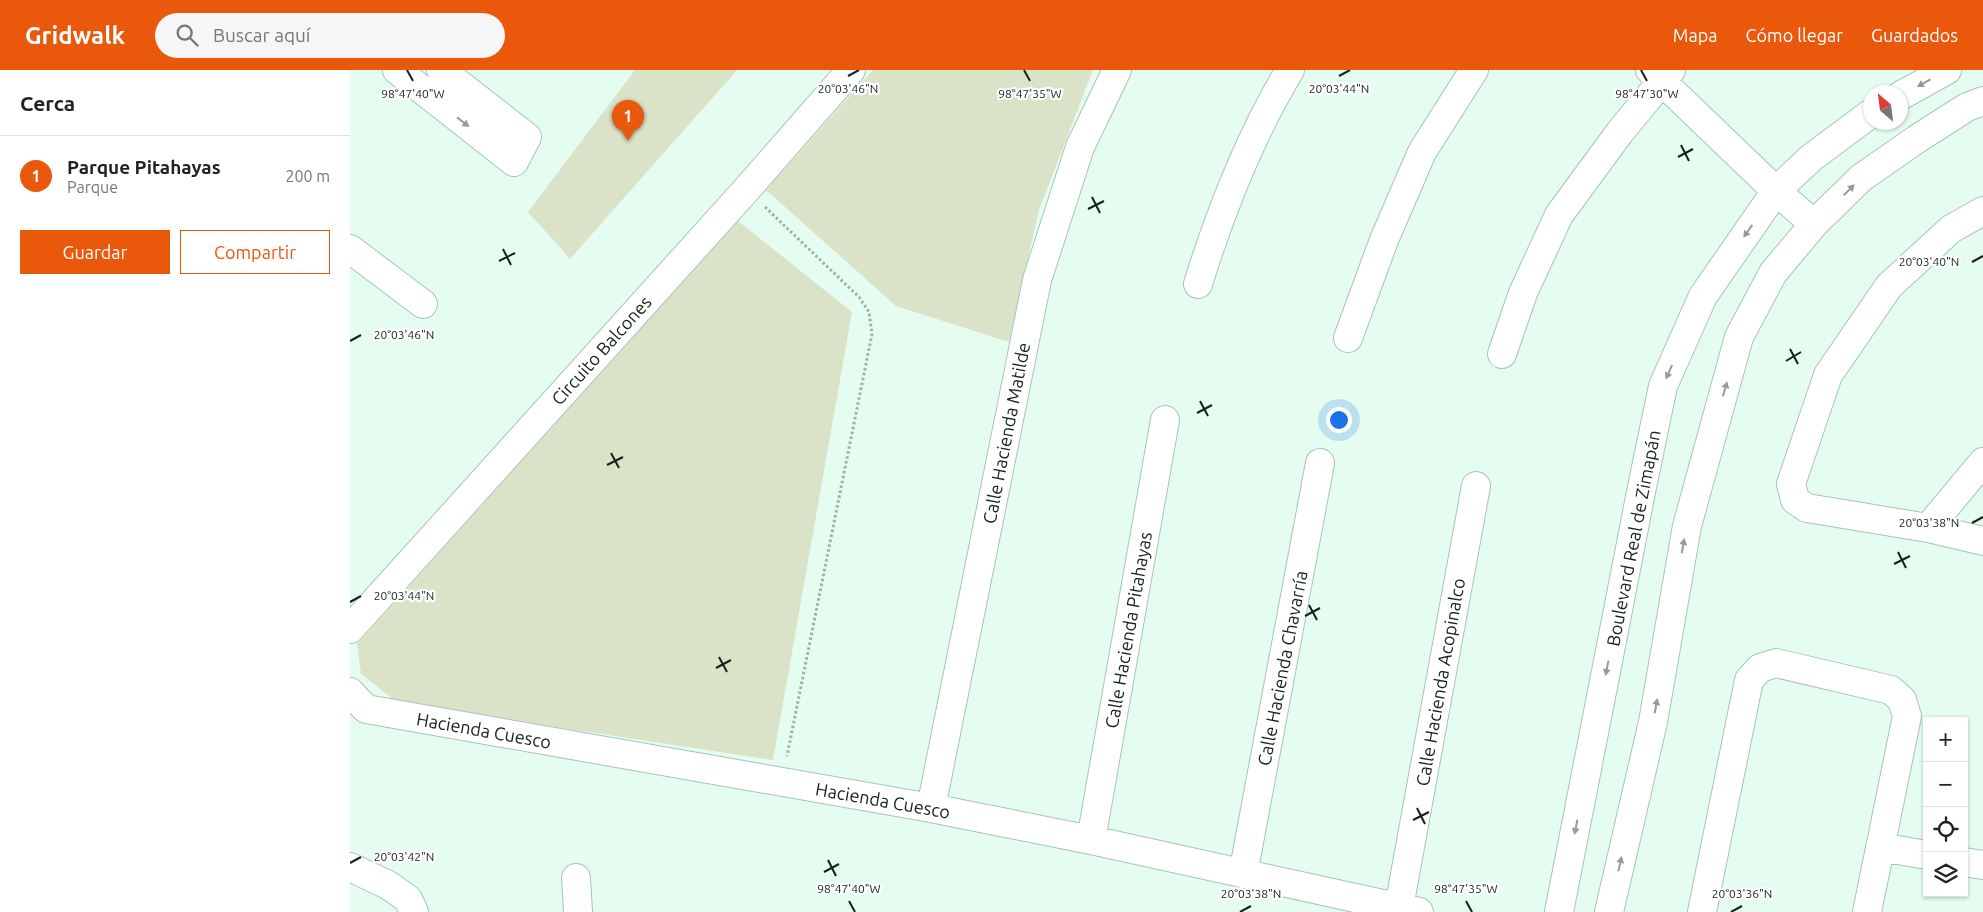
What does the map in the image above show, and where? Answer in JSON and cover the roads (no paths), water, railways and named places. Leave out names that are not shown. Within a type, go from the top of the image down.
[{"type":"street","points":[[397,70],[514,162],[527,137],[441,70]]},
{"type":"street","name":"Circuito Balcones","points":[[350,629],[746,190],[851,70]]},
{"type":"street","name":"Calle Hacienda Matilde","points":[[931,808],[1037,280],[1080,147],[1117,70]]},
{"type":"street","points":[[1198,284],[1211,243],[1239,171],[1290,70]]},
{"type":"street","points":[[1348,338],[1384,240],[1422,152],[1474,70]]},
{"type":"street","points":[[1908,92],[1947,70]]},
{"type":"street","points":[[1502,354],[1523,293],[1558,214],[1620,132],[1661,73],[1776,191],[1814,224]]},
{"type":"street","points":[[1609,912],[1653,722],[1687,526],[1739,336],[1773,273],[1814,224],[1861,178],[1925,133],[1967,107],[1983,101]]},
{"type":"street","name":"Boulevard Real de Zimapán","points":[[1560,912],[1663,386],[1703,296],[1776,191],[1811,158],[1863,119]]},
{"type":"street","points":[[1983,211],[1951,229],[1889,286],[1828,375],[1791,484],[1795,500],[1807,508],[1928,528],[1983,541]]},
{"type":"street","points":[[350,249],[423,304]]},
{"type":"street","name":"Calle Hacienda Pitahayas","points":[[1091,840],[1166,420]]},
{"type":"street","points":[[1928,528],[1983,462]]},
{"type":"street","name":"Calle Hacienda Chavarría","points":[[1243,874],[1320,463]]},
{"type":"street","name":"Calle Hacienda Acopinalco","points":[[1409,910],[1476,486]]},
{"type":"street","points":[[1702,912],[1749,680],[1760,668],[1776,663],[1891,690],[1902,700],[1907,716],[1866,912]]},
{"type":"street","name":"Hacienda Cuesco","points":[[350,692],[366,708],[931,808],[1091,840],[1409,910]]},
{"type":"street","points":[[1880,847],[1923,854]]},
{"type":"street","points":[[1968,863],[1983,865]]},
{"type":"street","points":[[350,867],[388,885],[408,899],[414,912]]},
{"type":"street","points":[[576,878],[578,912]]},
{"type":"place","name":"Parque Pitahayas","points":[[628,141]]}]
